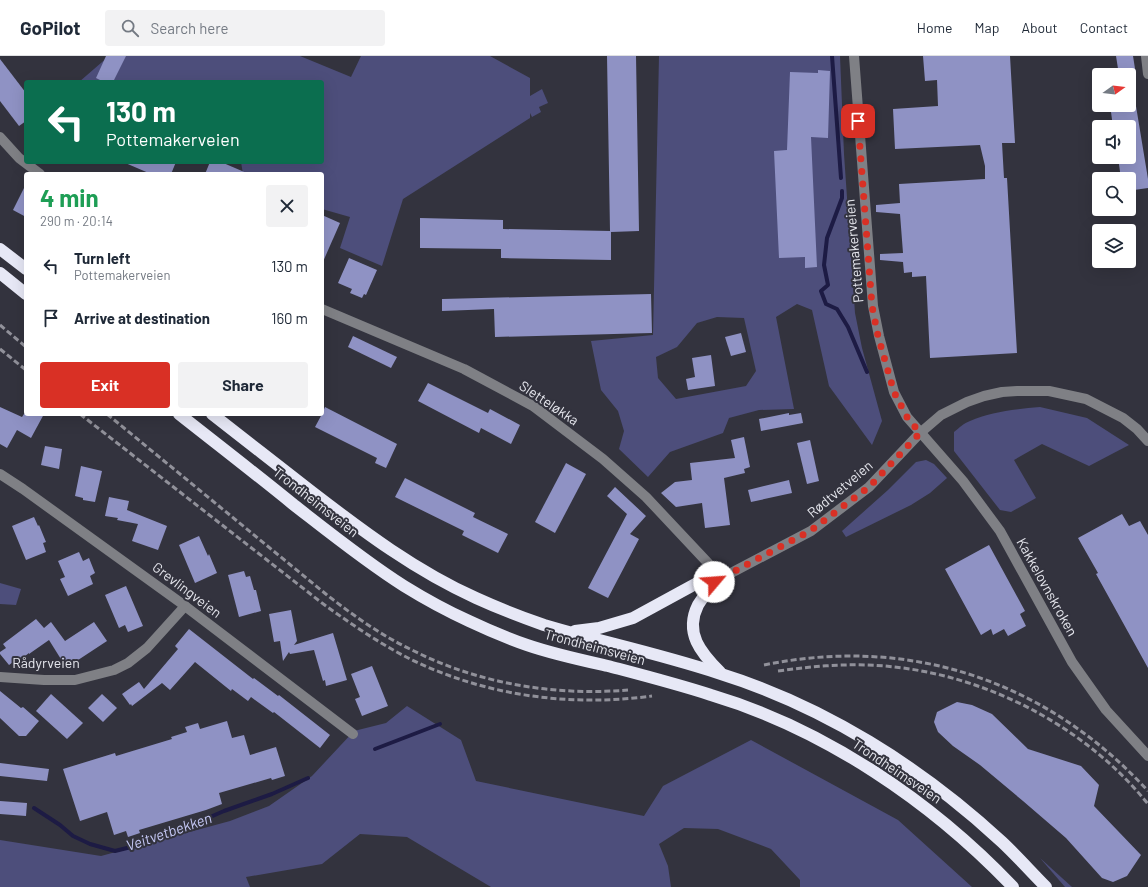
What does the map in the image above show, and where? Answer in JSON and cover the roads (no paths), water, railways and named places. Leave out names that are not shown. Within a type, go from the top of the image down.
[{"type":"highway","points":[[0,249],[24,267]]},
{"type":"highway","points":[[0,273],[24,292]]},
{"type":"highway","name":"Trondheimsveien","points":[[182,416],[341,541],[404,586],[437,605],[476,624],[529,646],[650,677],[720,698],[769,715],[814,736],[879,775],[937,816],[986,859],[1013,887]]},
{"type":"highway","name":"Trondheimsveien","points":[[215,416],[383,546],[414,566],[453,587],[514,614],[568,632],[655,654],[752,685],[805,707],[854,733],[928,781],[973,816],[1002,842],[1046,887]]},
{"type":"highway","points":[[568,632],[613,625],[633,618],[699,582],[717,580]]},
{"type":"highway","points":[[717,580],[698,605],[694,615],[693,631],[701,650],[721,674]]},
{"type":"street","name":"Pottemakerveien","points":[[854,56],[872,306],[878,336],[894,392],[907,417],[920,433]]},
{"type":"street","points":[[1146,56],[1148,74]]},
{"type":"street","points":[[0,137],[24,162]]},
{"type":"street","points":[[27,164],[37,172]]},
{"type":"street","name":"Sletteløkka","points":[[324,310],[464,369],[533,406],[606,462],[646,496],[708,563],[717,580]]},
{"type":"street","name":"Rødtvetveien","points":[[717,580],[810,531],[869,487],[920,433],[941,415],[967,402],[984,396],[1002,392],[1049,391],[1086,399],[1123,418],[1138,429],[1148,441]]},
{"type":"street","name":"Kakkelovnskroken","points":[[920,433],[963,481],[1000,531],[1072,662],[1106,710],[1148,756]]},
{"type":"street","name":"Grevlingveien","points":[[0,474],[23,488],[185,606],[353,734]]},
{"type":"street","name":"Rådyrveien","points":[[0,677],[44,680],[75,680],[114,670],[128,663],[148,648],[185,606]]},
{"type":"waterway","name":"Veitvetbekken","points":[[832,56],[841,178]]},
{"type":"waterway","name":"Veitvetbekken","points":[[842,191],[842,198],[827,238],[824,265],[828,285],[821,291],[826,304],[837,309],[848,327],[867,372]]},
{"type":"waterway","name":"Veitvetbekken","points":[[375,749],[440,724]]},
{"type":"waterway","name":"Veitvetbekken","points":[[34,808],[60,825],[73,836],[90,844],[115,851],[147,843],[224,811],[272,794],[308,778]]},
{"type":"railway","points":[[0,325],[24,345]]},
{"type":"railway","points":[[0,349],[24,368]]},
{"type":"railway","points":[[83,416],[322,603],[366,633],[412,660],[440,672],[470,682],[529,696],[590,700],[652,696]]},
{"type":"railway","points":[[109,416],[327,595],[369,625],[402,645],[465,672],[518,685],[573,691],[628,690]]},
{"type":"railway","points":[[764,665],[819,657],[872,657],[923,663],[973,676],[1021,695],[1066,721],[1109,753],[1148,791]]},
{"type":"railway","points":[[778,671],[844,665],[906,668],[946,676],[985,688],[1022,704],[1058,724],[1091,748],[1121,774],[1148,804]]}]
